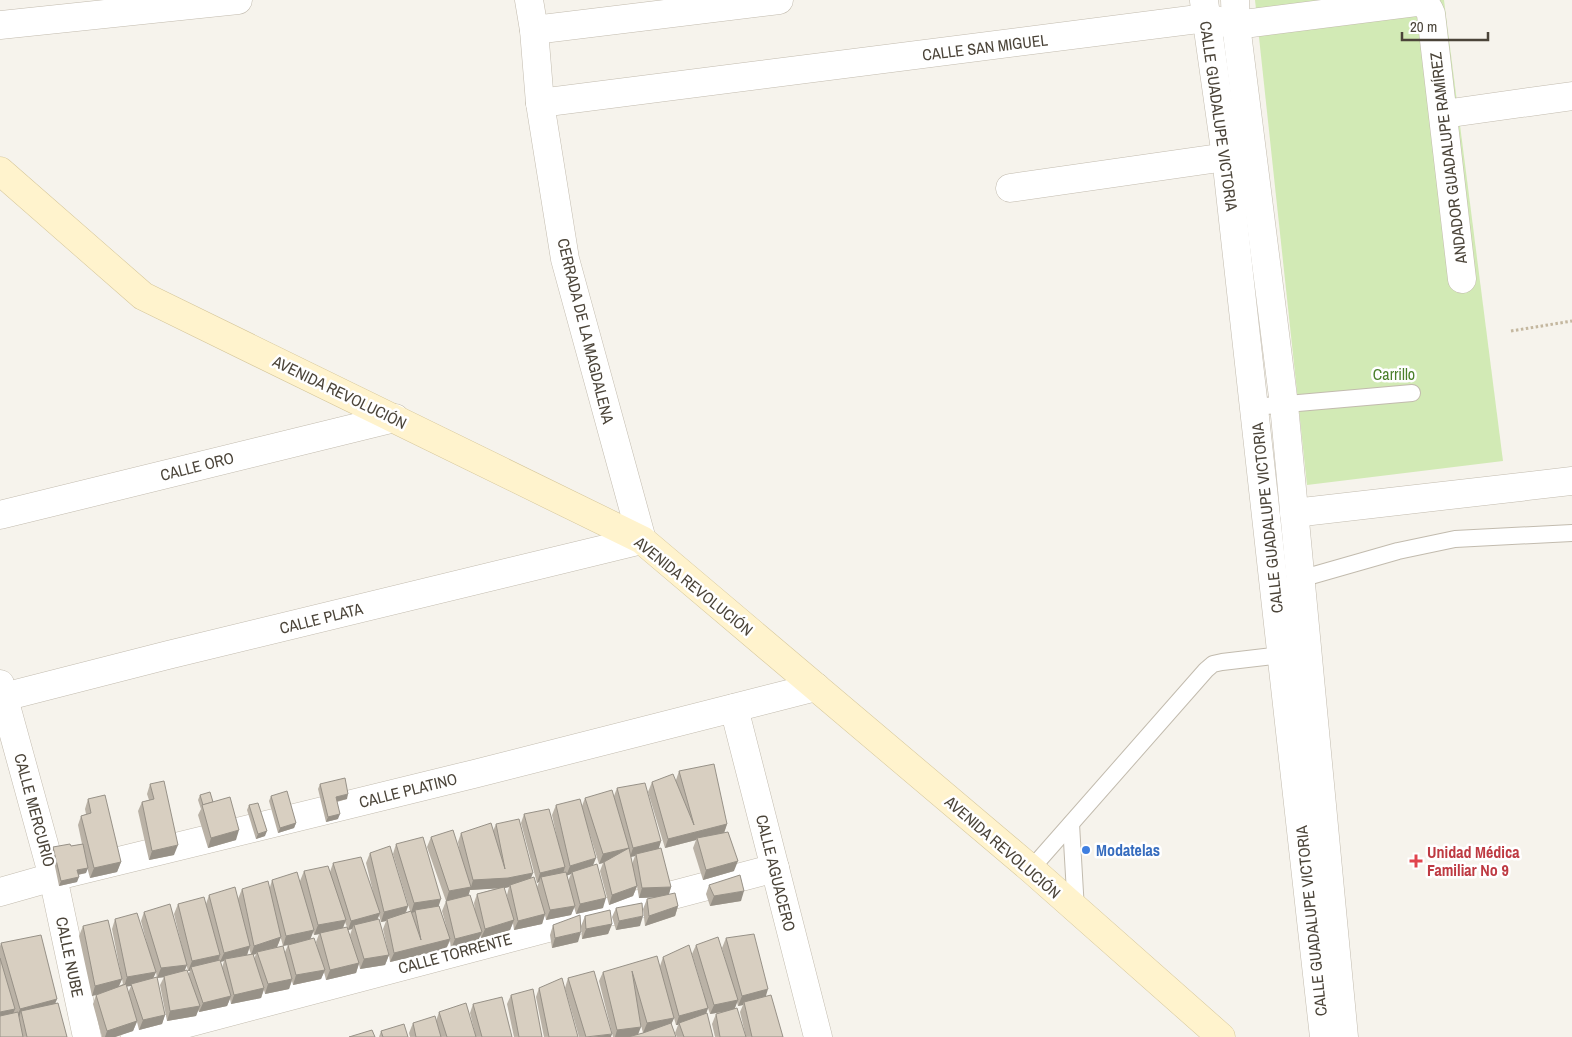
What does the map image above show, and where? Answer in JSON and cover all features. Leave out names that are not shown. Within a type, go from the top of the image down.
[{"type":"main road","name":"AVENIDA REVOLUCIÓN","points":[[0,171],[143,296],[642,540],[1031,869],[1221,1037]]},
{"type":"street","points":[[0,25],[238,0]]},
{"type":"street","name":"CERRADA DE LA MAGDALENA","points":[[528,0],[534,30],[540,103],[565,259],[642,540]]},
{"type":"street","points":[[534,30],[779,0]]},
{"type":"street","name":"CALLE SAN MIGUEL","points":[[540,103],[1205,9],[1236,13],[1416,2],[1423,3],[1428,7]]},
{"type":"street","name":"ANDADOR GUADALUPE RAMÍREZ","points":[[1428,7],[1431,14],[1444,114],[1462,279]]},
{"type":"street","name":"CALLE GUADALUPE VICTORIA","points":[[1205,9],[1226,157],[1324,1037]]},
{"type":"street","name":"CALLE GUADALUPE VICTORIA","points":[[1236,13],[1284,405],[1344,1037]]},
{"type":"street","points":[[1444,114],[1572,96]]},
{"type":"street","points":[[1010,188],[1226,157]]},
{"type":"street","name":"CALLE ORO","points":[[0,514],[394,418]]},
{"type":"street","points":[[1294,513],[1572,481]]},
{"type":"street","name":"CALLE PLATA","points":[[1,693],[642,540]]},
{"type":"street","name":"CALLE PLATINO","points":[[0,892],[53,877],[816,687]]},
{"type":"street","name":"CALLE MERCURIO","points":[[1,693],[53,877]]},
{"type":"street","name":"CALLE AGUACERO","points":[[734,708],[775,868],[810,1035]]},
{"type":"street","name":"CALLE TORRENTE","points":[[134,1037],[775,868]]},
{"type":"street","name":"CALLE NUBE","points":[[53,877],[87,1037]]},
{"type":"lane","points":[[1254,407],[1412,393]]},
{"type":"lane","points":[[1300,579],[1398,551],[1455,539],[1572,532]]},
{"type":"lane","points":[[1031,869],[1213,664],[1282,655]]},
{"type":"lane","points":[[1071,824],[1076,910]]},
{"type":"path","points":[[1511,331],[1572,321]]},
{"type":"green space","name":"Carrillo","points":[[1255,0],[1444,0],[1503,461],[1307,485]]},
{"type":"building","points":[[714,764],[727,824],[668,839],[652,782],[673,774],[694,825],[679,771]]},
{"type":"building","points":[[345,778],[348,794],[336,797],[340,814],[328,817],[320,784]]},
{"type":"building","points":[[164,781],[178,845],[152,851],[142,802],[154,799],[150,784]]},
{"type":"building","points":[[645,783],[661,841],[633,848],[617,788]]},
{"type":"building","points":[[612,790],[629,848],[603,854],[585,798]]},
{"type":"building","points":[[287,791],[296,823],[280,828],[271,796]]},
{"type":"building","points":[[210,792],[213,802],[203,805],[200,795]]},
{"type":"building","points":[[105,795],[121,862],[94,868],[81,816],[91,813],[88,799]]},
{"type":"building","points":[[230,797],[239,830],[211,838],[202,805]]},
{"type":"building","points":[[580,799],[596,858],[570,866],[556,805]]},
{"type":"building","points":[[258,803],[267,831],[258,834],[249,805]]},
{"type":"building","points":[[549,809],[565,867],[540,873],[524,814]]},
{"type":"building","points":[[519,819],[533,873],[508,878],[473,880],[461,833],[491,823],[505,869],[496,824]]},
{"type":"building","points":[[453,830],[471,887],[449,891],[431,837]]},
{"type":"building","points":[[728,832],[738,861],[706,870],[697,838]]},
{"type":"building","points":[[423,837],[441,899],[414,903],[396,844]]},
{"type":"building","points":[[70,844],[71,846],[83,844],[88,868],[77,870],[79,877],[61,881],[53,847]]},
{"type":"building","points":[[390,846],[408,906],[384,912],[370,853]]},
{"type":"building","points":[[629,848],[637,886],[612,895],[604,862]]},
{"type":"building","points":[[661,848],[671,887],[642,888],[636,854]]},
{"type":"building","points":[[361,857],[380,913],[351,921],[333,863]]},
{"type":"building","points":[[597,864],[606,898],[580,904],[572,872]]},
{"type":"building","points":[[328,866],[346,920],[318,925],[304,871]]},
{"type":"building","points":[[297,872],[314,930],[286,936],[272,880]]},
{"type":"building","points":[[566,872],[575,906],[550,910],[541,877]]},
{"type":"building","points":[[740,875],[744,891],[714,896],[709,885]]},
{"type":"building","points":[[534,877],[545,914],[518,921],[510,885]]},
{"type":"building","points":[[268,881],[281,937],[254,946],[242,889]]},
{"type":"building","points":[[235,887],[250,946],[224,953],[209,895]]},
{"type":"building","points":[[504,887],[514,920],[485,929],[477,894]]},
{"type":"building","points":[[675,893],[678,906],[649,916],[647,899]]},
{"type":"building","points":[[470,895],[482,932],[455,939],[446,901]]},
{"type":"building","points":[[204,897],[220,955],[192,961],[178,904]]},
{"type":"building","points":[[642,903],[643,916],[619,921],[616,908]]},
{"type":"building","points":[[170,904],[187,965],[161,968],[144,912]]},
{"type":"building","points":[[439,906],[450,939],[394,953],[387,919],[411,911],[421,940],[415,910]]},
{"type":"building","points":[[610,910],[612,924],[586,929],[585,916]]},
{"type":"building","points":[[137,913],[156,972],[127,977],[115,919]]},
{"type":"building","points":[[580,915],[581,932],[555,938],[553,925]]},
{"type":"building","points":[[379,919],[389,955],[364,959],[354,925]]},
{"type":"building","points":[[108,920],[122,979],[95,986],[83,926]]},
{"type":"building","points":[[347,927],[359,963],[330,970],[320,933]]},
{"type":"building","points":[[754,934],[768,989],[742,996],[726,938]]},
{"type":"building","points":[[41,935],[57,999],[20,1009],[1,943]]},
{"type":"building","points":[[718,937],[738,1000],[714,1005],[696,945]]},
{"type":"building","points":[[314,938],[325,970],[296,975],[288,945]]},
{"type":"building","points":[[689,945],[708,1008],[679,1016],[663,957]]},
{"type":"building","points":[[283,946],[292,979],[268,984],[257,952]]},
{"type":"building","points":[[253,954],[264,988],[234,995],[225,959]]},
{"type":"building","points":[[657,956],[674,1018],[647,1023],[632,971],[641,1027],[617,1030],[603,972]]},
{"type":"building","points":[[0,958],[15,1009],[0,1012]]},
{"type":"building","points":[[220,960],[231,996],[203,1003],[191,967]]},
{"type":"building","points":[[187,970],[200,1006],[170,1011],[164,976]]},
{"type":"building","points":[[594,971],[612,1034],[586,1037],[568,978]]},
{"type":"building","points":[[157,977],[165,1015],[143,1020],[131,984]]},
{"type":"building","points":[[562,978],[578,1037],[549,1037],[539,988]]},
{"type":"building","points":[[126,984],[137,1021],[107,1031],[96,995]]},
{"type":"building","points":[[533,989],[542,1037],[519,1037],[511,995]]},
{"type":"building","points":[[771,995],[783,1037],[752,1037],[744,1002]]},
{"type":"building","points":[[502,997],[512,1037],[482,1037],[473,1004]]},
{"type":"building","points":[[58,1003],[67,1037],[27,1037],[21,1011]]},
{"type":"building","points":[[466,1003],[476,1037],[447,1037],[439,1012]]},
{"type":"building","points":[[737,1008],[746,1037],[720,1037],[716,1014]]},
{"type":"building","points":[[18,1012],[23,1037],[0,1037],[0,1016]]},
{"type":"building","points":[[707,1013],[713,1037],[684,1037],[679,1023]]},
{"type":"building","points":[[435,1016],[441,1037],[416,1037],[413,1023]]},
{"type":"building","points":[[671,1023],[676,1037],[628,1037],[643,1033]]},
{"type":"building","points":[[404,1024],[408,1037],[383,1037],[381,1031]]},
{"type":"building","points":[[372,1030],[375,1037],[349,1037]]},
{"type":"place","name":"Modatelas","points":[[1086,850]]},
{"type":"place","name":"Unidad Médica Familiar No 9","points":[[1416,861]]}]
